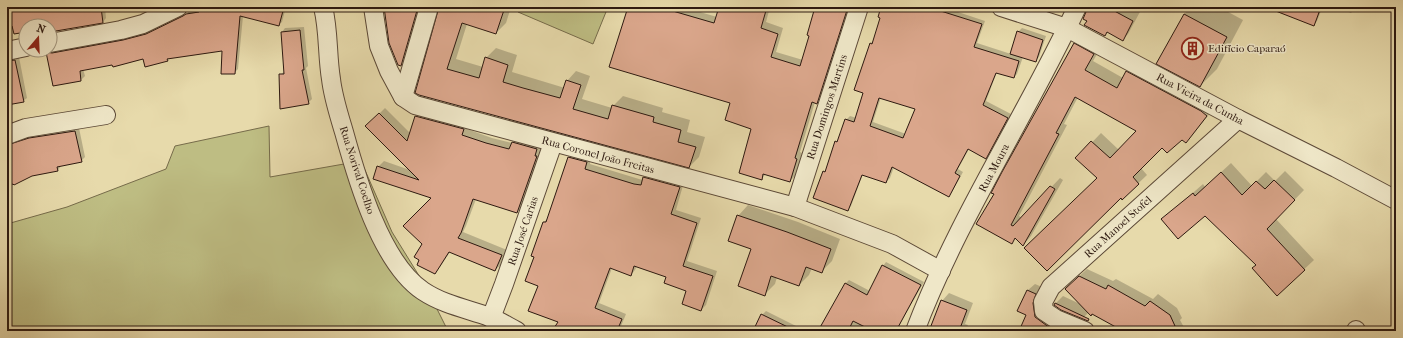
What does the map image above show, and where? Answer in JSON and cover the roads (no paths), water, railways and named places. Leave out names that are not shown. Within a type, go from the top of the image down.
[{"type":"street","points":[[58,42],[120,30],[143,24],[178,7]]},
{"type":"street","name":"Rua Norival Coelho","points":[[323,7],[326,17],[331,79],[339,116],[364,197],[385,247],[405,277],[423,292],[456,308],[491,318],[517,331]]},
{"type":"street","points":[[373,7],[379,46],[388,71],[403,97]]},
{"type":"street","points":[[403,97],[429,7]]},
{"type":"street","name":"Rua Domingos Martins","points":[[795,207],[859,7]]},
{"type":"street","name":"Rua Vieira da Cunha","points":[[1001,7],[1067,28],[1238,119],[1396,200]]},
{"type":"street","name":"Rua Moura","points":[[915,331],[941,271],[1077,7]]},
{"type":"street","points":[[7,51],[18,49]]},
{"type":"street","name":"Rua Coronel João Freitas","points":[[403,97],[415,106],[795,207],[892,244],[941,271]]},
{"type":"street","points":[[7,135],[26,128],[106,115]]},
{"type":"street","name":"Rua Manoel Stofel","points":[[1085,331],[1056,319],[1044,311],[1043,302],[1051,287],[1238,119]]},
{"type":"street","name":"Rua José Carias","points":[[491,318],[553,143]]},
{"type":"place","name":"Edifício Caparaó","points":[[1193,48]]}]
